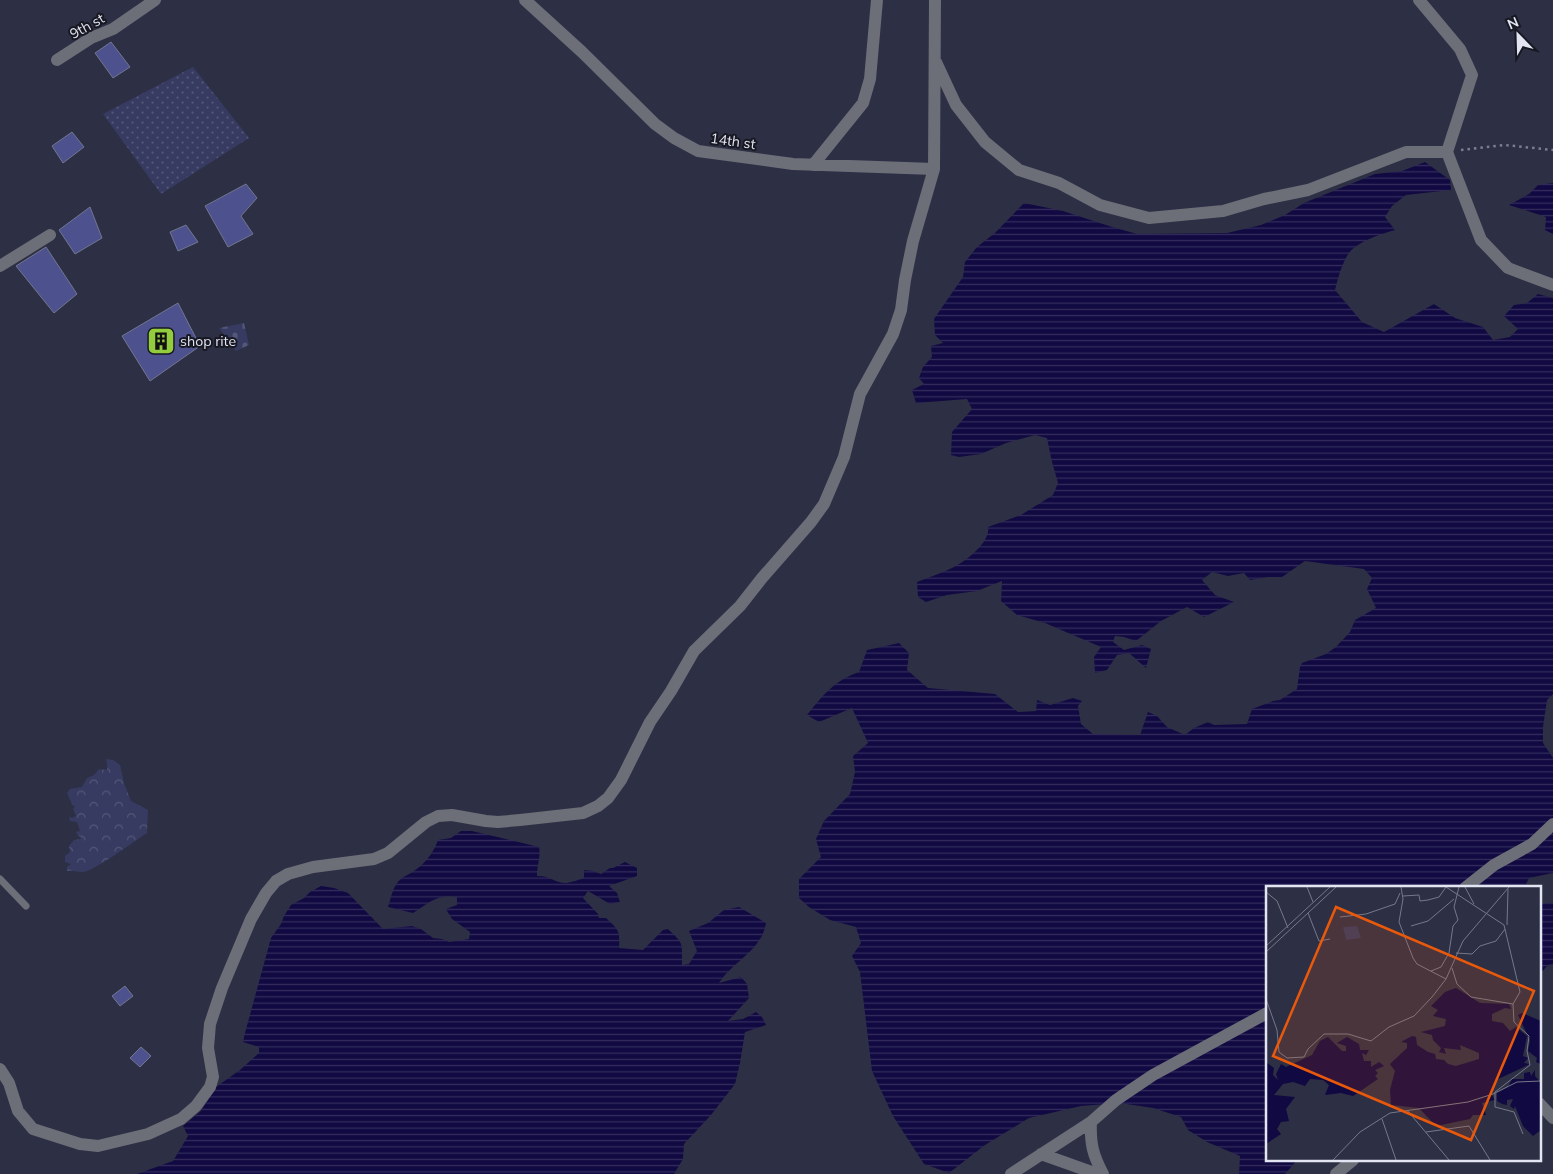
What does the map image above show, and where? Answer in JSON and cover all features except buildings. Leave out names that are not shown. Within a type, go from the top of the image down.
[{"type":"street","name":"9th st","points":[[57,60],[91,38],[113,29],[155,0]]},
{"type":"street","name":"14th st","points":[[525,0],[582,52],[655,124],[674,138],[698,151],[793,164],[934,169]]},
{"type":"street","points":[[812,165],[864,104],[870,80],[877,0]]},
{"type":"street","points":[[0,1069],[9,1083],[18,1111],[33,1129],[80,1144],[98,1146],[148,1134],[181,1119],[196,1106],[210,1087],[213,1077],[208,1048],[210,1024],[222,988],[251,919],[266,893],[276,881],[288,874],[313,867],[374,859],[388,853],[426,822],[438,816],[452,815],[486,821],[512,821],[583,813],[598,806],[608,798],[621,780],[650,722],[671,691],[694,651],[740,606],[811,522],[824,504],[844,458],[860,394],[893,334],[901,310],[905,280],[914,241],[934,169],[935,0]]},
{"type":"street","points":[[1419,0],[1460,49],[1472,75],[1447,152],[1482,240],[1508,268],[1553,285]]},
{"type":"street","points":[[934,58],[956,105],[985,142],[1019,170],[1059,183],[1100,205],[1149,218],[1223,211],[1308,190],[1406,152],[1447,152]]},
{"type":"street","points":[[0,266],[50,235]]},
{"type":"street","points":[[1468,886],[1494,865],[1532,844],[1553,824]]},
{"type":"street","points":[[1011,1174],[1091,1122],[1116,1100],[1153,1075],[1266,1014]]},
{"type":"street","points":[[1540,1105],[1553,1118]]},
{"type":"street","points":[[1091,1122],[1090,1138],[1095,1159],[1103,1174]]},
{"type":"street","points":[[1041,1154],[1097,1174]]},
{"type":"street","points":[[1336,1174],[1351,1162]]},
{"type":"lane","points":[[0,879],[26,906]]},
{"type":"path","points":[[1447,152],[1505,145],[1553,150]]},
{"type":"green space","points":[[193,67],[249,138],[161,194],[103,114]]},
{"type":"green space","points":[[244,323],[249,345],[236,351],[219,328]]},
{"type":"green space","points":[[106,759],[113,760],[120,765],[131,801],[148,810],[147,833],[89,870],[83,872],[67,871],[67,867],[71,864],[65,862],[65,856],[70,852],[69,846],[74,840],[81,837],[76,832],[80,831],[77,822],[70,821],[69,817],[73,818],[76,816],[73,809],[75,807],[67,793],[70,789],[82,787],[87,778],[94,775],[99,769],[107,770]]},
{"type":"shaded area","points":[[1425,162],[1450,180],[1451,190],[1406,195],[1392,206],[1385,217],[1395,230],[1369,239],[1351,250],[1342,267],[1335,290],[1362,322],[1384,332],[1434,304],[1455,318],[1483,327],[1493,340],[1510,337],[1518,329],[1504,316],[1514,305],[1527,303],[1538,294],[1553,298],[1553,694],[1547,700],[1543,743],[1553,758],[1553,873],[1529,878],[1525,886],[1266,886],[1266,1162],[1295,1162],[1285,1174],[1239,1174],[1240,1156],[1207,1142],[1188,1130],[1181,1117],[1153,1108],[1120,1103],[1081,1106],[1029,1118],[985,1145],[949,1173],[924,1164],[893,1116],[872,1071],[860,972],[852,956],[861,943],[856,927],[830,920],[809,907],[799,898],[799,879],[821,857],[816,839],[824,821],[850,794],[855,772],[853,756],[868,743],[852,708],[819,722],[807,715],[813,707],[836,684],[859,672],[867,650],[899,643],[909,653],[907,670],[928,688],[995,694],[1018,712],[1036,711],[1037,700],[1050,705],[1073,698],[1082,701],[1078,706],[1081,724],[1093,734],[1140,735],[1148,712],[1157,716],[1167,727],[1185,735],[1194,728],[1208,722],[1214,725],[1247,724],[1252,709],[1280,700],[1297,689],[1302,663],[1326,654],[1336,647],[1350,632],[1355,620],[1376,608],[1367,589],[1372,578],[1364,569],[1305,561],[1282,577],[1250,580],[1244,573],[1228,576],[1212,572],[1202,580],[1215,595],[1234,602],[1204,617],[1187,607],[1161,621],[1136,641],[1115,636],[1113,642],[1124,650],[1142,645],[1151,649],[1146,668],[1129,653],[1117,655],[1107,670],[1095,673],[1094,657],[1101,647],[1045,623],[1017,615],[1001,601],[1002,581],[977,591],[947,595],[926,602],[918,597],[917,582],[949,569],[965,560],[982,545],[988,533],[988,527],[1021,515],[1053,495],[1058,483],[1047,438],[1035,435],[1006,443],[981,454],[959,457],[951,455],[952,432],[972,409],[967,399],[916,403],[912,390],[924,384],[919,378],[923,367],[932,357],[931,346],[943,343],[935,335],[934,319],[963,277],[965,262],[977,247],[995,233],[1024,203],[1063,211],[1137,234],[1227,233],[1261,225],[1285,215],[1304,203],[1375,174],[1402,171]]},
{"type":"shaded area","points":[[1553,183],[1553,234],[1545,230],[1546,217],[1509,205],[1529,194],[1538,185]]},
{"type":"shaded area","points":[[461,831],[472,831],[539,847],[537,876],[563,883],[584,878],[584,870],[601,874],[625,862],[637,868],[637,876],[609,886],[617,893],[620,902],[610,904],[588,891],[583,898],[598,914],[599,918],[606,918],[616,928],[619,934],[619,948],[643,950],[663,930],[668,929],[680,942],[682,965],[689,964],[697,951],[689,931],[708,923],[724,910],[739,907],[766,923],[759,941],[719,983],[741,977],[747,984],[749,998],[728,1021],[743,1019],[756,1012],[762,1017],[766,1025],[745,1032],[735,1084],[711,1115],[684,1144],[683,1159],[674,1174],[137,1174],[173,1161],[188,1136],[183,1126],[201,1111],[216,1087],[240,1070],[259,1053],[259,1047],[243,1042],[271,938],[291,905],[321,886],[334,888],[348,893],[383,929],[412,926],[421,929],[433,938],[449,942],[469,939],[470,932],[452,919],[446,909],[457,905],[457,897],[438,898],[413,913],[388,907],[398,882],[424,863],[438,840],[451,838]]},
{"type":"shaded area","points":[[1553,903],[1553,964],[1548,965],[1540,974],[1540,904]]},
{"type":"place","name":"shop rite","points":[[161,341]]}]
